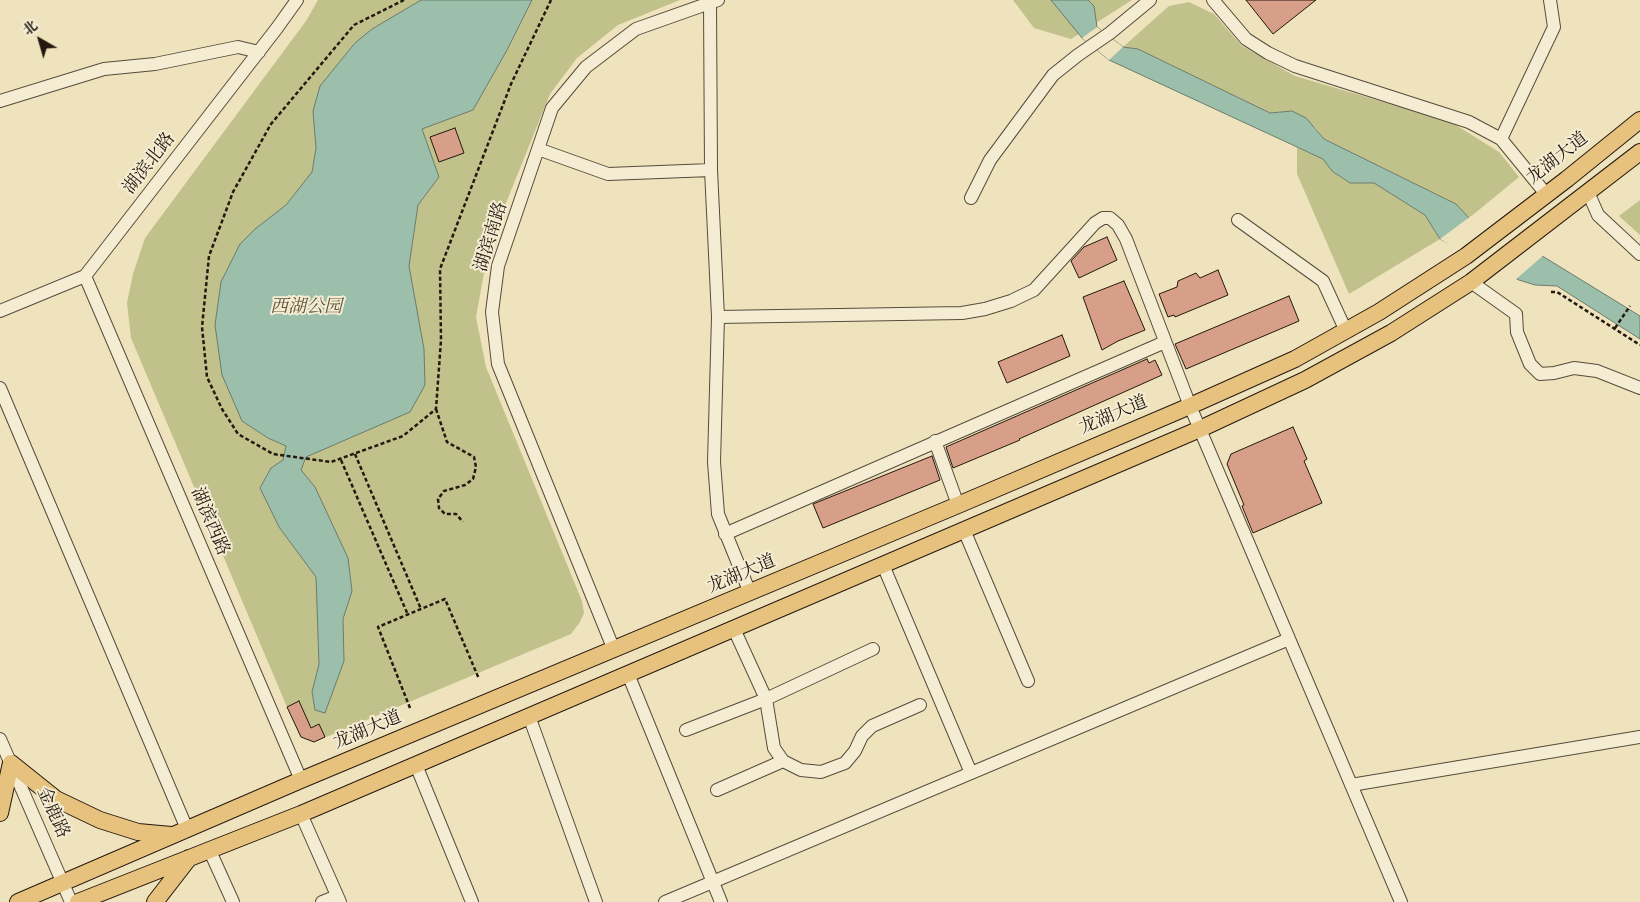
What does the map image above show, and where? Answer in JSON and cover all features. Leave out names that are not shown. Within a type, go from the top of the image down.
[{"type":"main road","name":"龙湖大道","points":[[18,902],[301,780],[958,505],[1295,359],[1346,331],[1466,256],[1640,120]]},
{"type":"main road","points":[[78,902],[301,814],[1200,429],[1305,380],[1391,333],[1470,282],[1640,152]]},
{"type":"main road","points":[[0,813],[11,763],[56,799],[100,820],[138,832],[180,832]]},
{"type":"main road","points":[[156,902],[190,857]]},
{"type":"street","name":"湖滨北路","points":[[0,311],[85,276],[259,52],[297,0]]},
{"type":"street","points":[[971,198],[990,160],[1053,75],[1110,33],[1150,0]]},
{"type":"street","points":[[1213,0],[1246,40],[1268,53],[1295,66],[1469,122],[1501,139],[1546,194]]},
{"type":"street","points":[[1501,139],[1554,27],[1550,0]]},
{"type":"street","points":[[714,2],[711,170],[718,317],[714,462],[718,514],[750,593]]},
{"type":"street","name":"湖滨南路","points":[[614,650],[498,364],[492,312],[498,266],[552,108],[586,68],[636,29],[714,2]]},
{"type":"street","points":[[0,101],[104,69],[155,64],[238,47],[259,52]]},
{"type":"street","points":[[538,149],[608,174],[711,170]]},
{"type":"street","points":[[1588,192],[1598,215],[1640,254]]},
{"type":"street","points":[[718,317],[962,313],[985,309],[1011,301],[1034,290],[1095,223],[1103,218],[1110,218],[1118,225],[1126,239],[1190,406],[1400,902]]},
{"type":"street","points":[[1238,220],[1323,281],[1346,331]]},
{"type":"street","name":"湖滨西路","points":[[85,276],[301,780]]},
{"type":"street","points":[[1470,282],[1516,314],[1517,332],[1530,364],[1540,374],[1574,368],[1597,371],[1640,388]]},
{"type":"street","points":[[725,534],[1166,342]]},
{"type":"street","points":[[0,388],[180,832]]},
{"type":"street","points":[[935,442],[958,505]]},
{"type":"street","points":[[964,530],[1028,680]]},
{"type":"street","points":[[883,564],[971,773]]},
{"type":"street","points":[[734,629],[766,699],[774,748],[782,761],[801,770],[821,772],[845,763],[855,751],[862,736],[872,726],[920,705]]},
{"type":"street","points":[[665,902],[1289,639]]},
{"type":"street","points":[[686,730],[766,699],[873,650]]},
{"type":"street","points":[[628,674],[721,902]]},
{"type":"street","points":[[529,716],[596,902]]},
{"type":"street","points":[[1351,786],[1640,737]]},
{"type":"street","name":"金鹿路","points":[[0,739],[71,902]]},
{"type":"street","points":[[716,790],[782,761]]},
{"type":"street","points":[[416,765],[472,902]]},
{"type":"street","points":[[301,814],[339,899],[322,902]]},
{"type":"street","points":[[209,849],[233,902]]},
{"type":"path","points":[[404,0],[354,25],[272,124],[233,192],[209,256],[202,327],[207,377],[222,409],[238,434],[273,454],[331,462],[403,436],[436,409]]},
{"type":"path","points":[[463,522],[456,514],[444,514],[439,508],[438,499],[444,491],[464,485],[473,479],[476,467],[474,457],[447,442],[436,409],[441,340],[440,269],[510,84],[551,0]]},
{"type":"path","points":[[1551,292],[1557,292],[1640,345]]},
{"type":"path","points":[[1614,328],[1630,306]]},
{"type":"path","points":[[355,454],[421,609]]},
{"type":"path","points":[[341,459],[408,614]]},
{"type":"path","points":[[410,708],[378,627],[408,614],[445,600],[479,679]]},
{"type":"green space","name":"西湖公园","points":[[318,0],[680,0],[618,25],[577,58],[550,94],[506,203],[485,268],[476,317],[486,367],[582,601],[584,613],[580,622],[571,634],[314,742],[301,737],[287,707],[131,338],[127,303],[133,274],[145,238],[306,21]]},
{"type":"green space","points":[[1013,0],[1132,0],[1071,39],[1034,28]]},
{"type":"green space","points":[[1189,2],[1214,14],[1242,46],[1295,76],[1451,122],[1499,152],[1519,177],[1469,218],[1456,204],[1324,139],[1315,127],[1292,111],[1270,113],[1138,49],[1123,47],[1169,6]]},
{"type":"green space","points":[[1297,147],[1323,159],[1332,171],[1350,183],[1374,183],[1425,215],[1440,239],[1349,294],[1297,174]]},
{"type":"green space","points":[[1640,200],[1640,235],[1619,216]]},
{"type":"shaded area","points":[[421,0],[532,0],[507,50],[473,110],[422,129],[439,177],[418,205],[409,266],[424,349],[425,385],[410,412],[306,457],[301,470],[315,487],[348,558],[352,591],[343,619],[344,661],[325,713],[315,710],[312,692],[319,664],[316,577],[279,527],[260,488],[271,468],[283,460],[286,446],[268,438],[242,421],[222,375],[215,325],[221,282],[240,244],[255,229],[286,205],[312,172],[316,148],[313,111],[320,86],[355,43],[372,29]]},
{"type":"shaded area","points":[[1051,0],[1088,0],[1094,6],[1097,27],[1123,47],[1138,49],[1270,113],[1292,111],[1306,118],[1324,139],[1456,204],[1469,218],[1544,257],[1640,316],[1640,339],[1557,286],[1535,285],[1519,280],[1440,239],[1425,215],[1374,183],[1350,183],[1332,171],[1323,159],[1109,60],[1082,38]]},
{"type":"pier","points":[[1097,27],[1123,47],[1109,60],[1082,38]]},
{"type":"pier","points":[[1471,216],[1545,254],[1515,280],[1473,259],[1440,239]]},
{"type":"building","points":[[1246,0],[1316,0],[1273,34]]},
{"type":"building","points":[[455,128],[464,153],[439,162],[430,137]]},
{"type":"building","points":[[1107,237],[1117,260],[1079,278],[1071,261],[1084,247]]},
{"type":"building","points":[[1218,270],[1228,295],[1175,317],[1174,315],[1168,317],[1159,294],[1177,287],[1178,281],[1196,273],[1200,278]]},
{"type":"building","points":[[1124,281],[1145,330],[1102,350],[1083,297]]},
{"type":"building","points":[[1289,296],[1299,321],[1186,369],[1175,344]]},
{"type":"building","points":[[1062,335],[1070,356],[1007,383],[998,362]]},
{"type":"building","points":[[1147,359],[1149,363],[1155,360],[1162,375],[1020,440],[953,468],[946,447]]},
{"type":"building","points":[[1293,427],[1307,459],[1304,461],[1322,503],[1253,533],[1227,464],[1231,454]]},
{"type":"building","points":[[932,456],[940,480],[823,528],[813,504]]},
{"type":"building","points":[[299,701],[311,728],[319,724],[325,737],[314,742],[301,737],[287,707]]}]
